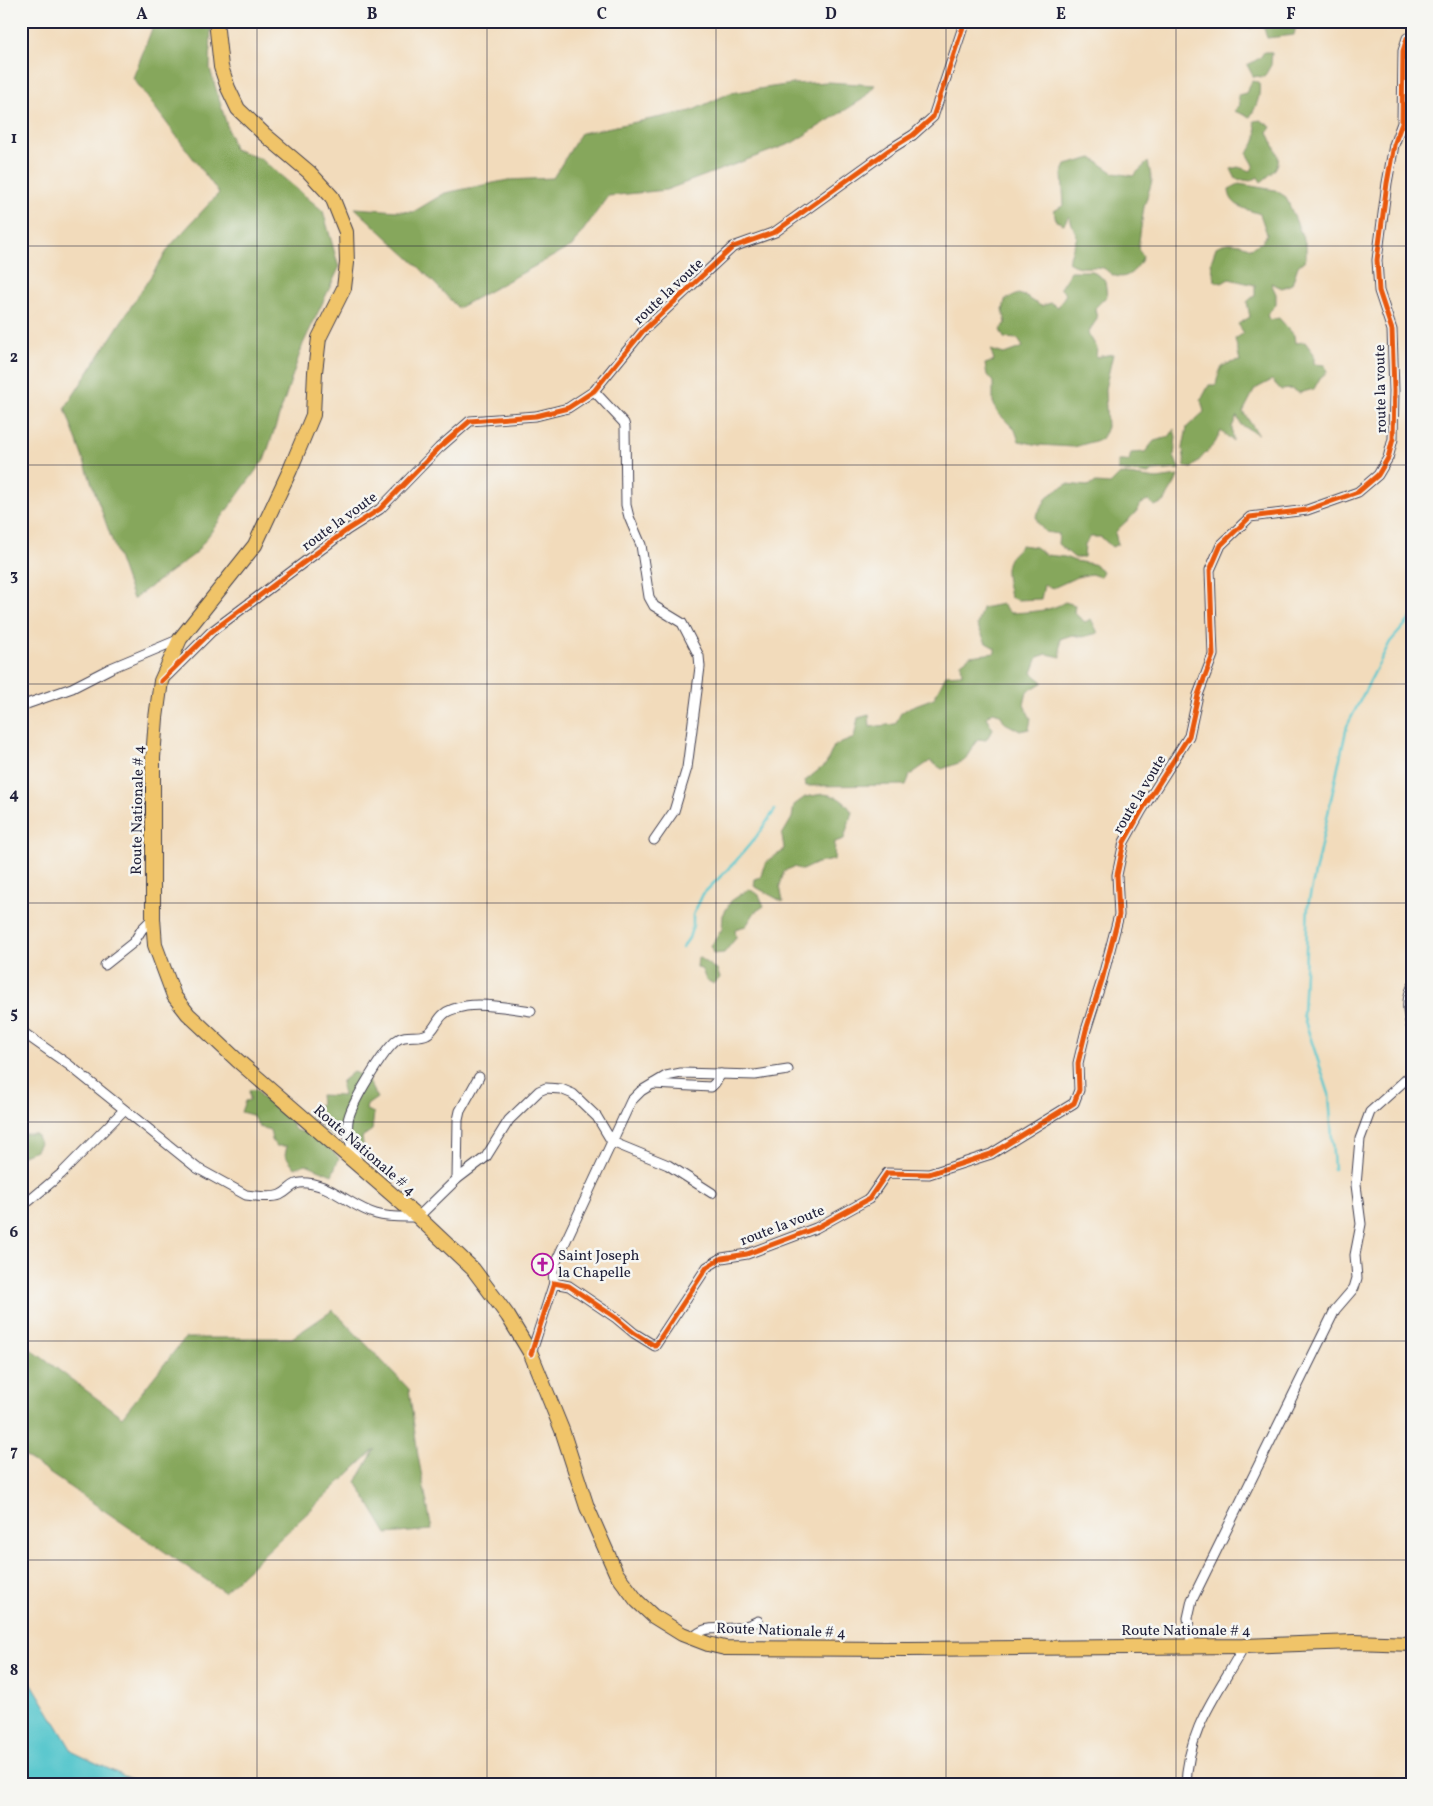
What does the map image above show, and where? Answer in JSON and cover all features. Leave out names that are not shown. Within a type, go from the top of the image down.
[{"type":"main road","name":"Route Nationale # 4","points":[[216,21],[221,68],[238,108],[264,134],[309,172],[332,196],[346,232],[347,263],[344,288],[319,338],[314,372],[313,415],[290,470],[255,546],[180,639],[161,681],[153,758],[153,918],[155,945],[174,996],[188,1014],[237,1060],[418,1217],[473,1269],[508,1316],[531,1354],[562,1430],[587,1507],[616,1573],[637,1601],[653,1616],[682,1634],[725,1648],[908,1649],[1244,1646],[1354,1642],[1411,1644]]},
{"type":"street","name":"route la voute","points":[[161,681],[211,632],[347,530],[380,509],[439,448],[470,421],[536,416],[568,408],[594,391],[643,331],[733,247],[774,232],[889,150],[914,135],[933,117],[965,21]]},
{"type":"street","name":"route la voute","points":[[554,1283],[569,1286],[654,1346],[707,1267],[714,1261],[746,1254],[816,1228],[869,1199],[887,1173],[929,1174],[992,1154],[1074,1103],[1079,1090],[1078,1063],[1119,915],[1117,875],[1124,842],[1189,736],[1198,695],[1213,655],[1210,570],[1221,544],[1250,517],[1307,510],[1358,492],[1378,475],[1388,458],[1393,440],[1392,330],[1379,291],[1376,260],[1394,146],[1402,123],[1403,52],[1407,38],[1412,36]]},
{"type":"street","points":[[594,391],[626,427],[626,505],[628,516],[641,545],[649,598],[654,606],[682,622],[699,656],[699,677],[687,768],[674,812],[654,840]]},
{"type":"street","points":[[21,706],[72,688],[111,668],[180,639]]},
{"type":"street","points":[[105,965],[134,942],[142,929],[153,918]]},
{"type":"street","points":[[1412,987],[1407,1006],[1412,1030]]},
{"type":"street","points":[[360,1166],[350,1145],[348,1122],[353,1105],[377,1065],[398,1039],[405,1036],[426,1034],[434,1028],[444,1013],[466,1006],[500,1006],[531,1011]]},
{"type":"street","points":[[21,1031],[69,1065],[197,1168],[246,1195],[255,1197],[279,1196],[292,1185],[307,1183],[325,1187],[377,1214],[390,1217],[418,1217],[457,1179],[486,1157],[509,1120],[540,1091],[546,1088],[561,1089],[573,1094],[597,1117],[612,1142],[668,1165],[712,1193]]},
{"type":"street","points":[[531,1354],[554,1283],[553,1271],[555,1264],[631,1101],[641,1091],[666,1076],[673,1074],[755,1075],[788,1070]]},
{"type":"street","points":[[1191,1646],[1188,1618],[1192,1600],[1335,1310],[1356,1285],[1358,1274],[1355,1250],[1361,1224],[1356,1184],[1360,1139],[1370,1112],[1412,1074]]},
{"type":"street","points":[[457,1179],[458,1120],[460,1111],[479,1076]]},
{"type":"street","points":[[29,1201],[61,1174],[124,1110]]},
{"type":"street","points":[[693,1638],[706,1628],[736,1628],[758,1621]]},
{"type":"street","points":[[1411,1644],[1412,1634]]},
{"type":"street","points":[[1186,1785],[1186,1768],[1192,1742],[1205,1711],[1226,1679],[1244,1646]]},
{"type":"green space","points":[[155,21],[211,21],[210,69],[234,149],[261,159],[323,211],[339,268],[303,344],[265,458],[195,554],[133,599],[65,408],[171,245],[219,193],[133,78]]},
{"type":"green space","points":[[1243,21],[1297,21],[1294,35],[1267,38],[1263,25],[1250,28]]},
{"type":"green space","points":[[1264,52],[1272,52],[1271,65],[1264,77],[1253,76],[1247,65],[1260,58]]},
{"type":"green space","points":[[1252,81],[1259,82],[1259,96],[1250,117],[1234,111],[1240,105],[1238,95],[1246,93]]},
{"type":"green space","points":[[828,82],[875,85],[863,99],[792,143],[666,190],[608,196],[572,246],[458,308],[420,268],[355,208],[413,212],[445,193],[508,180],[553,178],[581,133],[691,111],[730,93],[793,84]]},
{"type":"green space","points":[[1261,120],[1271,127],[1268,132],[1277,154],[1278,164],[1261,182],[1258,177],[1251,181],[1236,179],[1231,169],[1238,167],[1251,171],[1254,165],[1247,153],[1253,146],[1256,138],[1254,121]]},
{"type":"green space","points":[[1092,158],[1114,173],[1133,176],[1148,162],[1152,181],[1144,207],[1138,248],[1143,257],[1131,273],[1123,277],[1113,275],[1103,268],[1081,267],[1068,262],[1077,237],[1069,216],[1064,224],[1056,221],[1054,211],[1064,205],[1062,174],[1066,165]]},
{"type":"green space","points":[[1239,184],[1275,190],[1286,197],[1306,245],[1306,259],[1298,266],[1292,284],[1282,288],[1271,283],[1276,294],[1276,305],[1267,314],[1269,320],[1279,318],[1294,335],[1295,343],[1305,342],[1314,354],[1314,364],[1325,365],[1327,372],[1320,378],[1314,389],[1299,393],[1291,389],[1281,390],[1272,380],[1255,389],[1243,412],[1258,434],[1241,425],[1237,416],[1232,427],[1233,441],[1221,431],[1215,443],[1192,468],[1185,467],[1183,448],[1187,427],[1204,412],[1201,400],[1209,385],[1216,385],[1222,367],[1229,363],[1240,361],[1235,339],[1244,333],[1238,324],[1250,317],[1247,302],[1255,295],[1255,285],[1229,279],[1222,283],[1215,281],[1211,263],[1216,247],[1234,243],[1251,248],[1262,242],[1267,234],[1260,214],[1239,206],[1232,199],[1229,189]]},
{"type":"green space","points":[[1071,271],[1092,271],[1105,280],[1107,296],[1095,308],[1097,319],[1088,333],[1097,348],[1096,357],[1113,354],[1105,389],[1107,427],[1102,439],[1074,447],[1039,445],[1019,441],[1015,430],[997,412],[993,402],[993,382],[987,375],[985,364],[994,361],[991,350],[1004,354],[1023,347],[1018,339],[1004,338],[1000,330],[1006,323],[1003,311],[1005,300],[1018,294],[1041,306],[1051,303],[1058,307],[1066,294],[1060,288]]},
{"type":"green space","points":[[1174,429],[1176,437],[1174,456],[1179,469],[1153,471],[1148,474],[1118,470],[1118,461],[1129,461],[1131,453],[1145,452],[1154,441],[1169,437]]},
{"type":"green space","points":[[1120,474],[1157,479],[1178,476],[1165,501],[1155,506],[1148,501],[1141,504],[1136,512],[1118,529],[1115,533],[1118,544],[1112,547],[1101,537],[1090,537],[1085,544],[1084,557],[1075,558],[1058,544],[1059,534],[1045,532],[1038,523],[1036,516],[1048,496],[1067,484],[1087,486],[1096,483],[1110,484]]},
{"type":"green space","points":[[1021,545],[1035,547],[1046,555],[1065,557],[1093,564],[1103,571],[1100,577],[1091,574],[1077,577],[1053,588],[1044,585],[1041,599],[1017,600],[1010,597],[1006,566],[1010,557]]},
{"type":"green space","points":[[1065,602],[1075,605],[1074,613],[1085,622],[1091,619],[1098,633],[1083,637],[1072,635],[1060,639],[1061,657],[1047,654],[1038,657],[1032,673],[1043,682],[1027,692],[1024,705],[1031,719],[1029,729],[1020,731],[1005,723],[1000,714],[993,712],[986,717],[993,729],[986,740],[978,739],[964,761],[942,769],[930,761],[910,775],[906,785],[806,786],[805,781],[826,764],[834,746],[854,738],[858,718],[869,715],[870,727],[895,724],[901,713],[910,707],[934,698],[946,675],[962,674],[961,663],[970,656],[995,653],[995,648],[986,643],[977,625],[982,608],[1002,604],[1010,613],[1038,611],[1052,608]]},
{"type":"green space","points":[[823,794],[840,799],[852,812],[844,839],[835,842],[834,860],[817,863],[802,870],[794,867],[784,871],[780,886],[783,902],[754,886],[755,879],[761,877],[767,861],[782,852],[784,848],[782,835],[792,818],[794,805],[805,797]]},
{"type":"green space","points":[[749,889],[759,895],[764,906],[755,912],[746,926],[735,929],[736,938],[724,953],[713,954],[711,946],[722,929],[723,915],[731,901]]},
{"type":"green space","points":[[698,957],[717,970],[720,978],[714,984],[706,980],[702,970],[697,967]]},
{"type":"green space","points":[[353,1072],[366,1077],[377,1098],[367,1105],[366,1110],[374,1113],[372,1130],[362,1137],[364,1150],[356,1155],[346,1136],[332,1136],[321,1127],[320,1120],[311,1118],[309,1109],[321,1104],[320,1095],[343,1096],[341,1082]]},
{"type":"green space","points":[[257,1089],[261,1097],[285,1112],[295,1130],[319,1140],[339,1158],[332,1175],[306,1164],[295,1168],[285,1155],[287,1146],[276,1146],[272,1140],[270,1130],[259,1127],[252,1115],[241,1112],[245,1101],[250,1100],[249,1090]]},
{"type":"green space","points":[[21,1134],[36,1134],[40,1143],[36,1150],[21,1156]]},
{"type":"green space","points":[[333,1310],[409,1389],[418,1456],[432,1530],[387,1534],[356,1482],[375,1449],[224,1592],[21,1454],[21,1342],[122,1417],[185,1338],[292,1338]]},
{"type":"water","points":[[21,1671],[28,1677],[73,1752],[146,1785],[21,1785]]},
{"type":"waterway","points":[[1334,1169],[1329,1094],[1303,1015],[1308,905],[1347,726],[1390,642],[1412,617]]},
{"type":"waterway","points":[[682,948],[689,938],[693,925],[693,915],[703,894],[735,862],[775,810]]},
{"type":"cycle path","points":[[161,681],[211,632],[347,530],[380,509],[439,448],[470,421],[536,416],[568,408],[594,391],[643,331],[733,247],[775,232],[889,150],[913,135],[933,117],[965,21]]},
{"type":"cycle path","points":[[531,1354],[554,1283],[569,1286],[655,1346],[707,1267],[722,1258],[747,1254],[816,1228],[869,1199],[887,1173],[929,1174],[991,1154],[1074,1103],[1079,1090],[1078,1063],[1119,915],[1117,875],[1124,842],[1189,736],[1198,695],[1213,655],[1210,570],[1221,545],[1250,517],[1307,510],[1358,492],[1378,475],[1388,458],[1393,439],[1392,330],[1379,291],[1377,260],[1387,183],[1394,145],[1402,123],[1403,51],[1407,38],[1412,36]]},
{"type":"place","name":"Saint Joseph la Chapelle","points":[[542,1264]]}]
